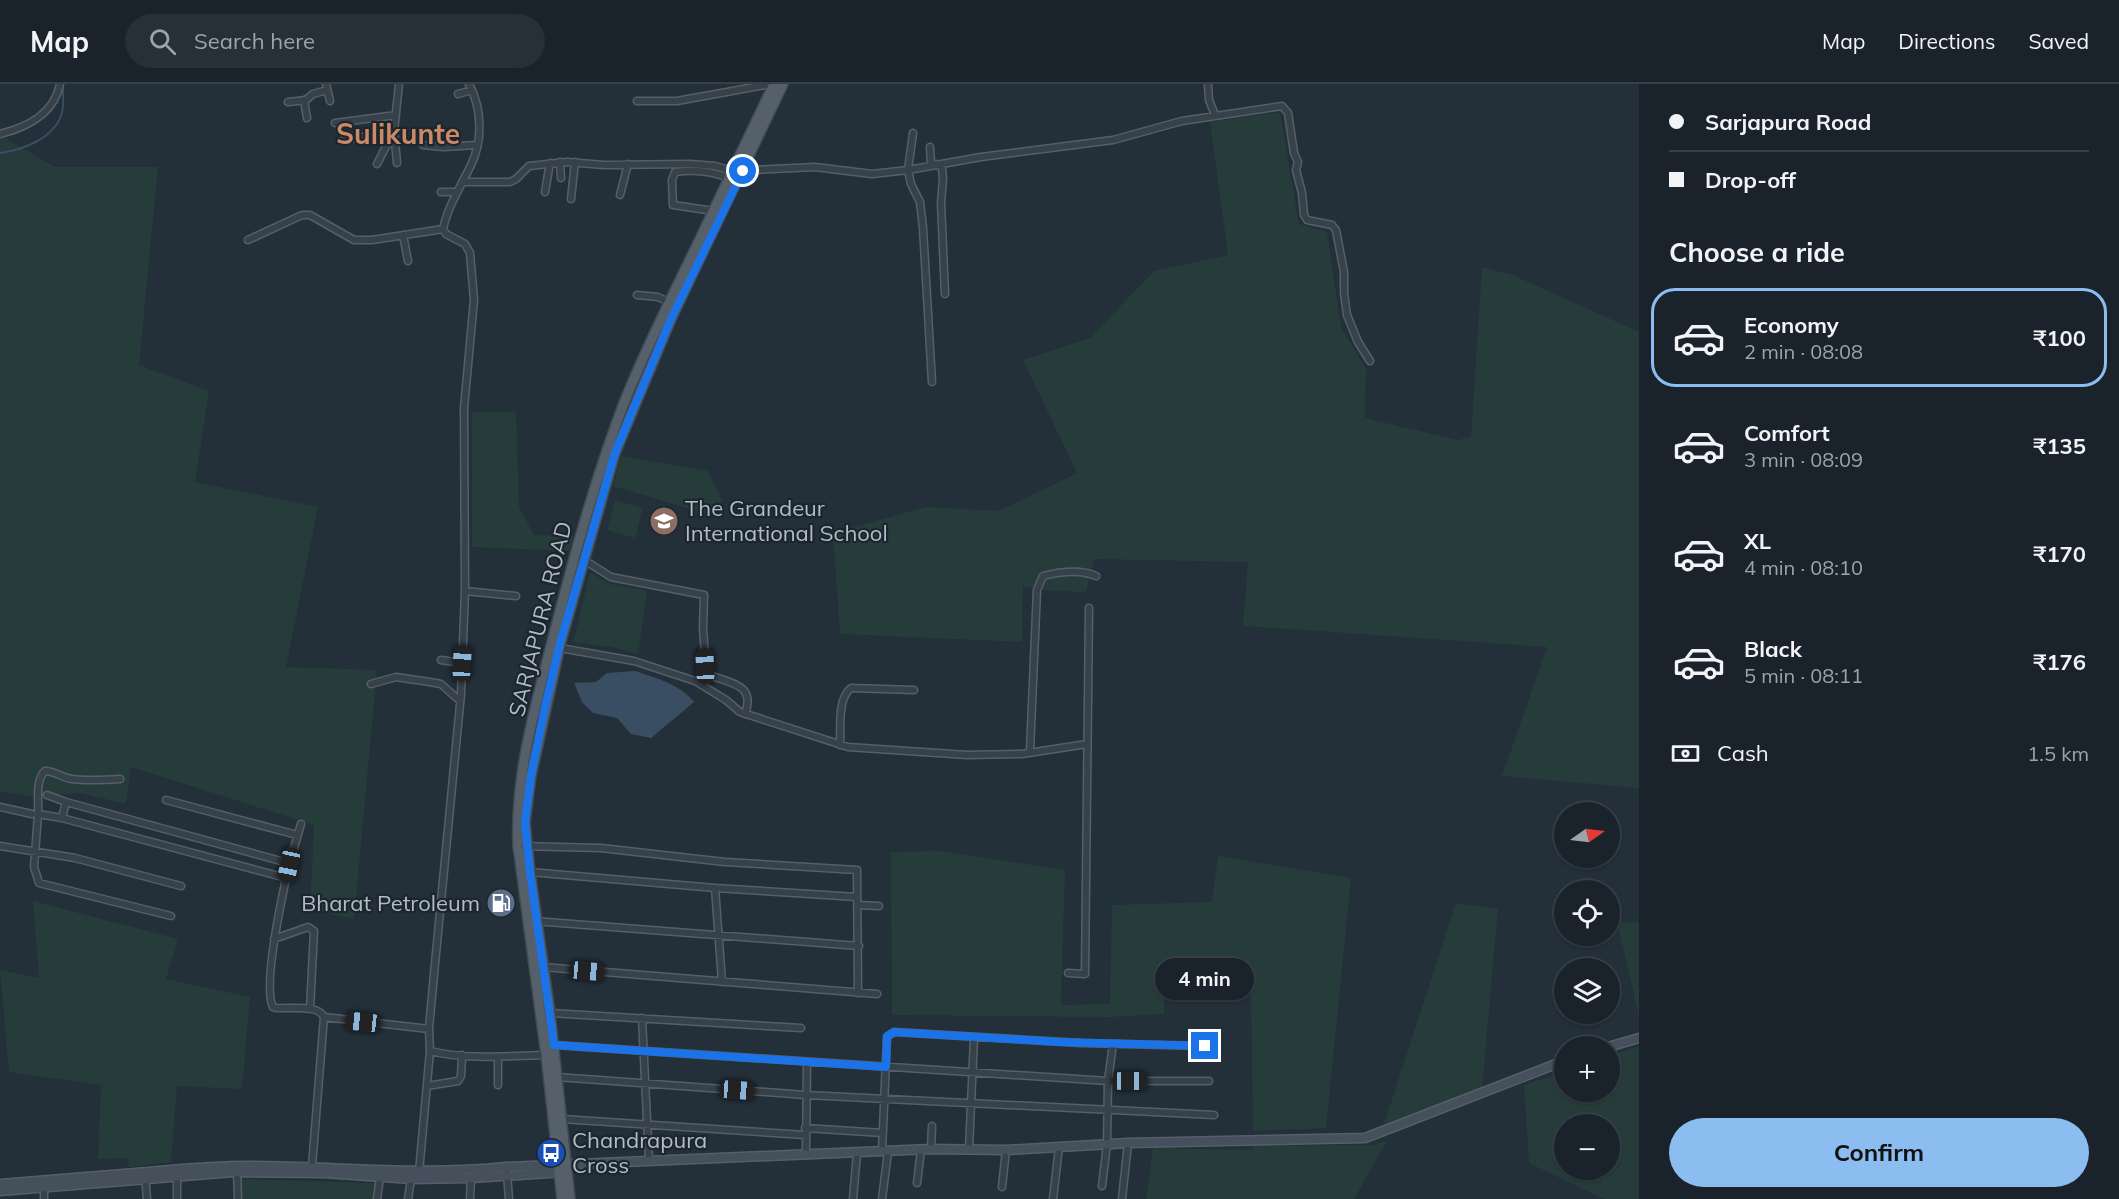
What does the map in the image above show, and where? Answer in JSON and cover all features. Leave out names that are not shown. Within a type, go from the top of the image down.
[{"type":"main road","name":"SARJAPURA ROAD","points":[[570,1199],[563,1169],[546,1055],[523,846],[529,787],[580,557],[606,454],[625,401],[669,302],[773,84]]},
{"type":"main road","name":"SARJAPURA ROAD","points":[[562,1199],[562,1119],[550,1013],[532,921],[530,872],[517,816],[520,785],[540,689],[580,557],[614,456],[671,319],[783,84]]},
{"type":"main road","points":[[1620,1044],[1639,1038]]},
{"type":"main road","points":[[0,1191],[237,1169],[411,1179],[471,1178],[649,1161],[931,1149],[1006,1150],[1128,1143],[1365,1138],[1554,1065]]},
{"type":"main road","points":[[0,1184],[312,1166],[419,1172],[563,1169]]},
{"type":"street","points":[[0,134],[14,130],[40,116],[56,101],[60,84]]},
{"type":"street","points":[[397,164],[394,131],[399,84]]},
{"type":"street","points":[[637,101],[677,101],[773,84]]},
{"type":"street","points":[[1208,84],[1209,100],[1215,115]]},
{"type":"street","points":[[288,102],[304,100],[327,87],[330,101]]},
{"type":"street","points":[[443,229],[457,192],[472,164],[479,127],[478,112],[471,87],[458,94]]},
{"type":"street","points":[[304,100],[307,118]]},
{"type":"street","points":[[714,211],[673,205],[672,180],[675,172],[703,171],[731,175],[743,171],[815,167],[872,174],[1113,140],[1180,121],[1279,105],[1285,107],[1288,113],[1294,153],[1298,162],[1296,170],[1302,193],[1304,215],[1307,219],[1332,225],[1336,230],[1344,272],[1347,315],[1358,342],[1370,361]]},
{"type":"street","points":[[335,123],[396,115]]},
{"type":"street","points":[[341,141],[394,131]]},
{"type":"street","points":[[377,164],[394,131]]},
{"type":"street","points":[[913,133],[908,170],[911,184],[920,202],[923,228],[932,382]]},
{"type":"street","points":[[423,145],[443,147],[477,145]]},
{"type":"street","points":[[930,147],[934,165]]},
{"type":"street","points":[[462,182],[510,182],[516,179],[526,167],[560,162],[715,166],[731,175]]},
{"type":"street","points":[[560,162],[561,178]]},
{"type":"street","points":[[571,200],[576,162]]},
{"type":"street","points":[[546,192],[550,163]]},
{"type":"street","points":[[620,195],[628,164]]},
{"type":"street","points":[[934,165],[942,168],[943,179],[941,203],[945,294]]},
{"type":"street","points":[[441,192],[457,192]]},
{"type":"street","points":[[248,240],[302,215],[310,215],[354,240],[372,240],[443,229]]},
{"type":"street","points":[[419,1172],[430,1051],[429,1029],[460,701],[465,591],[464,408],[474,300],[470,253],[465,244],[446,234],[443,229]]},
{"type":"street","points":[[403,235],[408,261]]},
{"type":"street","points":[[637,295],[658,297],[669,302]]},
{"type":"street","points":[[580,557],[611,577],[704,596],[703,628],[706,671],[710,675],[743,689],[747,694],[748,705],[745,714]]},
{"type":"street","points":[[1030,751],[1037,590],[1042,576],[1088,572],[1096,576]]},
{"type":"street","points":[[465,591],[516,596]]},
{"type":"street","points":[[1068,973],[1085,974],[1089,608]]},
{"type":"street","points":[[560,648],[633,661],[695,681],[745,714],[848,747],[967,755],[1022,754],[1088,744]]},
{"type":"street","points":[[441,660],[462,663]]},
{"type":"street","points":[[371,684],[396,677],[441,684],[460,701]]},
{"type":"street","points":[[840,745],[843,698],[848,690],[851,688],[914,690]]},
{"type":"street","points":[[120,779],[87,781],[69,779],[51,771],[45,771],[41,775],[35,814],[34,867],[39,883],[171,916]]},
{"type":"street","points":[[47,795],[287,861],[289,865]]},
{"type":"street","points":[[166,800],[297,836]]},
{"type":"street","points":[[62,818],[66,802]]},
{"type":"street","points":[[0,807],[62,818],[286,878]]},
{"type":"street","points":[[301,824],[289,865],[274,939],[270,997],[271,1003],[276,1008],[310,1009],[320,1011],[324,1017],[312,1166]]},
{"type":"street","points":[[0,846],[75,858],[181,886]]},
{"type":"street","points":[[523,846],[601,848],[725,862],[857,870],[858,993]]},
{"type":"street","points":[[530,872],[715,888],[857,897]]},
{"type":"street","points":[[715,888],[722,982]]},
{"type":"street","points":[[858,905],[879,906]]},
{"type":"street","points":[[532,921],[717,937],[859,946]]},
{"type":"street","points":[[274,939],[308,927],[314,930],[310,1009]]},
{"type":"street","points":[[543,968],[877,994]]},
{"type":"street","points":[[550,1013],[801,1028]]},
{"type":"street","points":[[324,1017],[429,1029]]},
{"type":"street","points":[[642,1018],[649,1161]]},
{"type":"street","points":[[882,1199],[887,1036],[890,1034],[1205,1046]]},
{"type":"street","points":[[969,1149],[974,1038]]},
{"type":"street","points":[[1102,1186],[1107,1144],[1108,1081],[1113,1044]]},
{"type":"street","points":[[554,1045],[1108,1081],[1209,1081]]},
{"type":"street","points":[[430,1051],[498,1057],[546,1055]]},
{"type":"street","points":[[427,1086],[458,1081],[461,1076],[462,1055]]},
{"type":"street","points":[[498,1057],[498,1085]]},
{"type":"street","points":[[806,1154],[807,1062]]},
{"type":"street","points":[[557,1077],[806,1095],[1214,1115]]},
{"type":"street","points":[[562,1119],[883,1133]]},
{"type":"street","points":[[931,1149],[932,1126]]},
{"type":"street","points":[[1122,1199],[1128,1143]]},
{"type":"street","points":[[1053,1199],[1059,1147]]},
{"type":"street","points":[[917,1183],[921,1150]]},
{"type":"street","points":[[1002,1187],[1006,1150]]},
{"type":"street","points":[[853,1199],[857,1153]]},
{"type":"street","points":[[237,1169],[238,1199]]},
{"type":"street","points":[[507,1174],[509,1199]]},
{"type":"street","points":[[145,1176],[147,1199]]},
{"type":"street","points":[[177,1176],[177,1199]]},
{"type":"street","points":[[377,1199],[380,1177]]},
{"type":"street","points":[[470,1199],[471,1178]]},
{"type":"street","points":[[408,1199],[411,1179]]},
{"type":"street","points":[[44,1187],[45,1199]]},
{"type":"green space","points":[[1280,112],[1299,224],[1327,232],[1341,327],[1366,369],[1365,418],[1457,440],[1471,437],[1482,267],[1513,275],[1639,332],[1639,788],[1502,776],[1547,647],[1243,626],[1248,562],[1094,559],[1086,592],[1051,591],[1023,586],[1022,642],[840,634],[833,533],[926,507],[999,511],[1077,473],[1023,360],[1090,338],[1154,271],[1228,255],[1210,122]]},
{"type":"green space","points":[[0,135],[55,167],[158,167],[139,365],[209,391],[195,482],[318,507],[286,667],[377,670],[354,919],[310,909],[314,825],[131,767],[126,804],[80,793],[34,797],[0,791]]},
{"type":"green space","points":[[472,412],[516,412],[519,507],[534,535],[574,536],[569,551],[472,547]]},
{"type":"green space","points":[[621,456],[708,471],[722,500],[714,516],[613,486]]},
{"type":"green space","points":[[615,500],[643,508],[635,538],[607,530]]},
{"type":"green space","points":[[590,572],[610,584],[647,591],[638,654],[611,647],[573,642]]},
{"type":"green space","points":[[939,851],[1065,870],[1061,1005],[1110,1004],[1112,905],[1212,902],[1218,856],[1351,878],[1326,1128],[1253,1131],[1251,992],[1191,986],[1190,967],[1165,967],[1164,1014],[1108,1017],[892,1015],[891,852]]},
{"type":"green space","points":[[33,901],[178,939],[166,979],[250,997],[242,1089],[177,1086],[171,1162],[129,1167],[128,1158],[98,1159],[101,1085],[9,1072],[0,970],[39,978]]},
{"type":"green space","points":[[1456,903],[1498,909],[1482,1088],[1384,1124]]},
{"type":"green space","points":[[1620,922],[1639,923],[1639,1016],[1620,935]]},
{"type":"green space","points":[[1639,1046],[1639,1199],[1604,1199],[1564,1180],[1620,1180],[1620,1114],[1554,1114],[1554,1175],[1529,1163],[1524,1085],[1554,1075],[1554,1102],[1620,1102],[1620,1053]]},
{"type":"green space","points":[[1387,1141],[1354,1199],[1146,1199],[1153,1148],[1253,1150],[1253,1146],[1370,1145]]},
{"type":"green space","points":[[240,1179],[376,1183],[373,1199],[240,1199]]},
{"type":"water","points":[[635,671],[675,686],[694,702],[651,738],[631,734],[617,718],[593,713],[582,702],[574,683],[596,682],[607,673]]},
{"type":"waterway","points":[[0,153],[28,146],[53,129],[62,113],[63,84]]},
{"type":"place","name":"The Grandeur International School","points":[[664,521]]},
{"type":"place","name":"Bharat Petroleum","points":[[501,903]]},
{"type":"place","name":"Chandrapura Cross","points":[[551,1153]]},
{"type":"district","name":"Sulikunte","points":[[398,133]]},
{"type":"route","points":[[743,171],[671,319],[615,453],[561,640],[545,707],[531,776],[525,822],[554,1045],[886,1067],[887,1036],[894,1032],[1060,1042],[1205,1046]]}]
